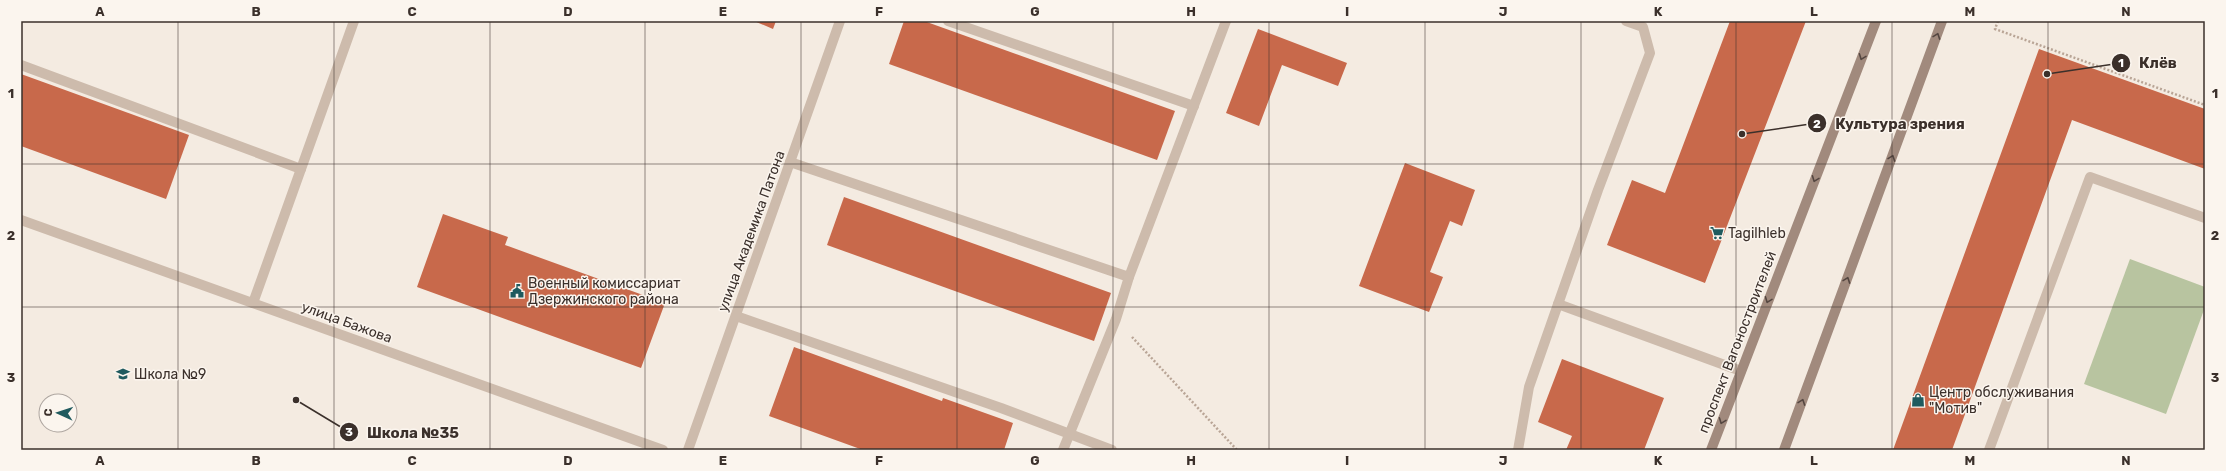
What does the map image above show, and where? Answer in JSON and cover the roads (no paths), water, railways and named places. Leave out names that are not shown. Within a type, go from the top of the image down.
[{"type":"main road","name":"проспект Вагоностроителей","points":[[1710,450],[1876,21]]},
{"type":"main road","points":[[1784,450],[1942,21]]},
{"type":"street","points":[[253,303],[354,21]]},
{"type":"street","name":"улица Академика Патона","points":[[688,450],[840,21]]},
{"type":"street","points":[[948,21],[1194,106]]},
{"type":"street","points":[[1062,450],[1116,319],[1129,277],[1226,21]]},
{"type":"street","points":[[1518,450],[1529,387],[1598,190],[1650,53],[1643,27],[1626,21]]},
{"type":"street","points":[[21,65],[301,169]]},
{"type":"street","points":[[790,162],[1129,277]]},
{"type":"street","points":[[1989,450],[2090,177],[2205,218]]},
{"type":"street","name":"улица Бажова","points":[[21,220],[663,450]]},
{"type":"street","points":[[1558,304],[1741,371]]},
{"type":"street","points":[[736,316],[1069,433],[1112,450]]},
{"type":"place","name":"Клёв","points":[[2047,74]]},
{"type":"place","name":"Культура зрения","points":[[1742,134]]},
{"type":"place","name":"Tagilhleb","points":[[1717,233]]},
{"type":"place","name":"Военный комиссариат Дзержинского района","points":[[517,291]]},
{"type":"place","name":"Школа №9","points":[[123,374]]},
{"type":"place","name":"Школа №35","points":[[296,400]]},
{"type":"place","name":"Центр обслуживания \"Мотив\"","points":[[1918,400]]}]
